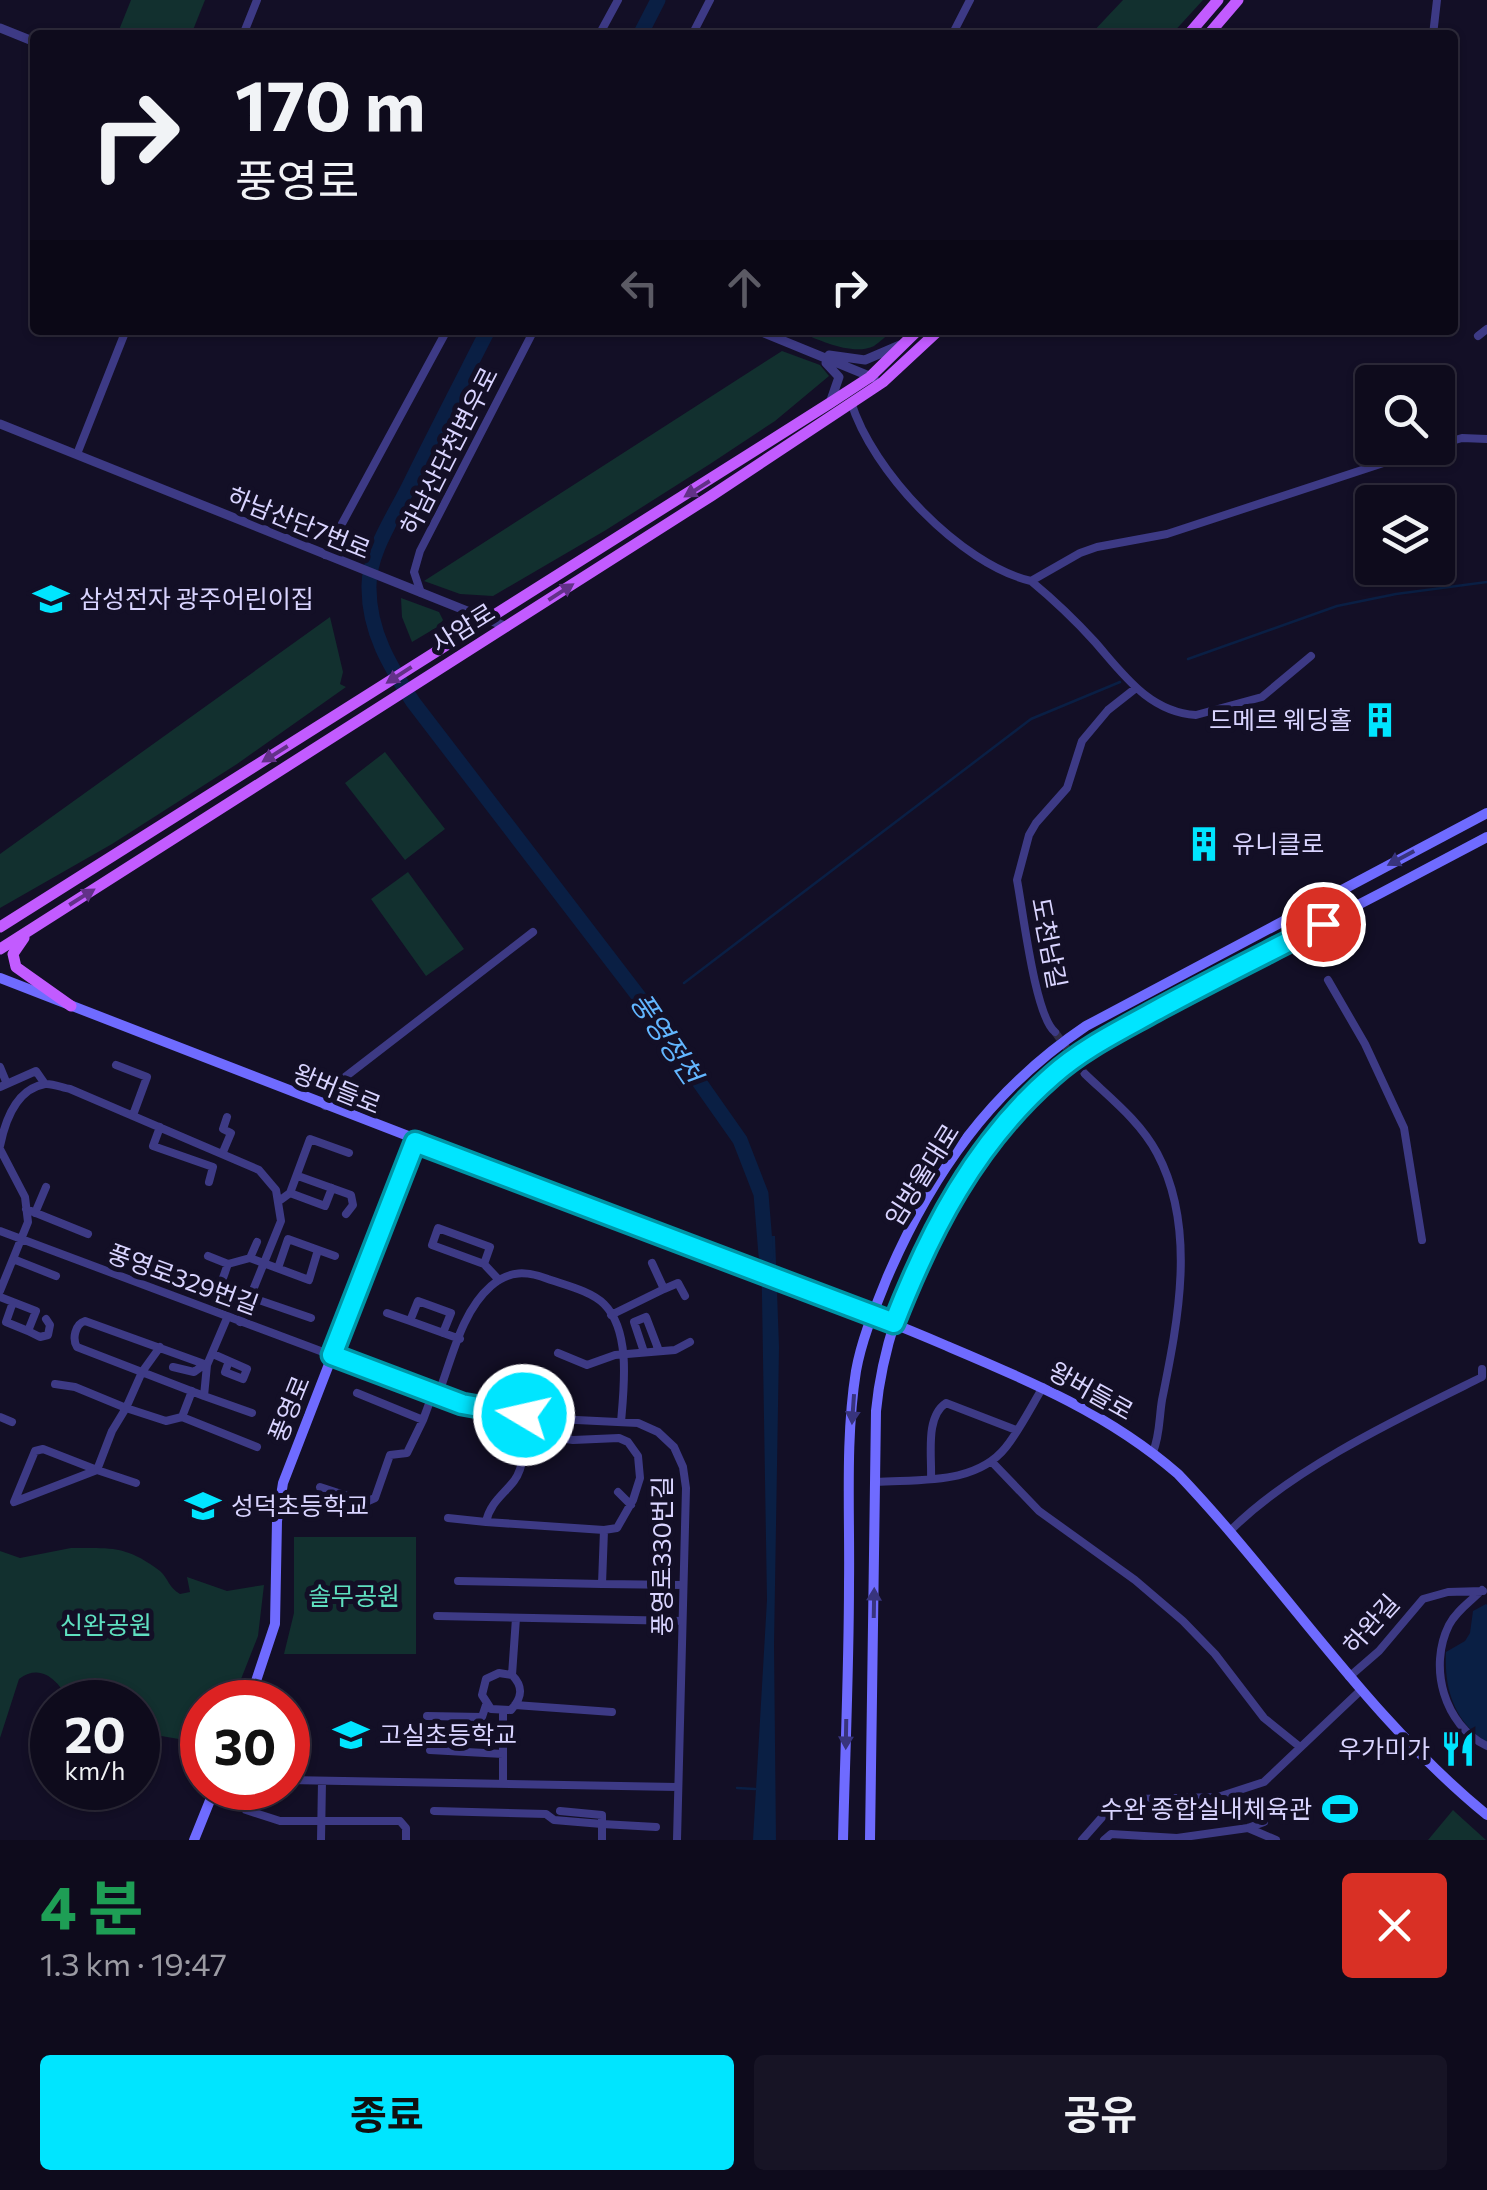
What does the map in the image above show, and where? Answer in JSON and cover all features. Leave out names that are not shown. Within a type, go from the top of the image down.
[{"type":"main road","points":[[1192,30],[1218,0]]},
{"type":"main road","points":[[1212,30],[1238,0]]},
{"type":"main road","name":"사암로","points":[[1,926],[830,403],[876,379],[913,335]]},
{"type":"main road","name":"사암로","points":[[0,949],[367,717],[851,402],[932,335]]},
{"type":"main road","name":"임방울대로","points":[[843,1840],[851,1434],[856,1369],[872,1314],[919,1210],[938,1179],[983,1116],[1028,1068],[1086,1026],[1487,812]]},
{"type":"main road","name":"임방울대로","points":[[870,1840],[880,1373],[894,1323],[926,1245],[954,1194],[992,1141],[1052,1076],[1106,1038],[1487,837]]},
{"type":"main road","points":[[31,930],[14,951],[14,964],[71,1006]]},
{"type":"main road","name":"왕버들로","points":[[0,978],[415,1142],[872,1314],[1043,1386],[1103,1418],[1153,1452],[1188,1484],[1349,1678],[1452,1786],[1487,1815]]},
{"type":"main road","name":"풍영로","points":[[256,1680],[275,1624],[277,1522],[283,1483],[415,1142]]},
{"type":"main road","points":[[194,1840],[206,1810]]},
{"type":"street","points":[[245,30],[257,0]]},
{"type":"street","points":[[602,30],[618,0]]},
{"type":"street","points":[[695,30],[710,0]]},
{"type":"street","points":[[955,30],[970,0]]},
{"type":"street","points":[[1433,30],[1437,0]]},
{"type":"street","points":[[0,28],[30,40]]},
{"type":"street","points":[[1478,336],[1487,329]]},
{"type":"street","points":[[77,454],[124,335]]},
{"type":"street","points":[[325,555],[444,335]]},
{"type":"street","name":"하남산단천변우로","points":[[421,593],[414,572],[420,551],[531,335]]},
{"type":"street","points":[[769,335],[876,379]]},
{"type":"street","points":[[807,351],[865,360],[905,342]]},
{"type":"street","points":[[807,351],[837,372],[838,382],[830,403]]},
{"type":"street","points":[[851,402],[875,454],[906,493],[974,554],[992,566],[1031,581],[1059,604],[1136,688],[1170,710],[1196,715],[1262,697],[1311,656]]},
{"type":"street","name":"하남산단7번로","points":[[0,424],[507,627]]},
{"type":"street","points":[[1455,440],[1487,438]]},
{"type":"street","points":[[1031,581],[1097,547],[1166,534],[1377,465]]},
{"type":"street","name":"도천남길","points":[[1055,1032],[1047,1026],[1040,1000],[1017,880],[1018,867],[1036,822],[1067,788],[1082,741],[1108,710],[1136,688]]},
{"type":"street","points":[[325,1106],[336,1084],[533,932]]},
{"type":"street","points":[[1328,980],[1365,1044],[1404,1128],[1422,1240]]},
{"type":"street","points":[[116,1065],[147,1077],[132,1116]]},
{"type":"street","points":[[0,1068],[4,1085],[36,1071],[45,1084]]},
{"type":"street","name":"왕버들로","points":[[1085,1074],[1146,1136],[1158,1155],[1176,1212],[1180,1260],[1174,1345],[1160,1409],[1160,1434],[1153,1452]]},
{"type":"street","points":[[88,1234],[30,1211],[0,1148],[4,1125],[18,1099],[45,1084],[70,1089],[224,1152],[259,1170],[270,1182],[279,1201],[281,1222],[240,1322]]},
{"type":"street","points":[[227,1118],[223,1129],[243,1139]]},
{"type":"street","points":[[160,1126],[153,1146],[213,1167],[209,1182]]},
{"type":"street","points":[[224,1152],[231,1133]]},
{"type":"street","points":[[279,1201],[290,1192],[310,1139],[349,1153]]},
{"type":"street","points":[[298,1176],[351,1196],[353,1205],[346,1214]]},
{"type":"street","points":[[28,1331],[36,1311],[0,1294],[4,1271],[30,1211],[46,1187]]},
{"type":"street","points":[[290,1192],[324,1206],[332,1188]]},
{"type":"street","points":[[484,1264],[490,1247],[438,1228],[432,1245],[484,1264],[499,1280]]},
{"type":"street","name":"풍영로329번길","points":[[0,1232],[332,1355]]},
{"type":"street","points":[[278,1268],[288,1239],[335,1256]]},
{"type":"street","points":[[250,1258],[257,1242]]},
{"type":"street","points":[[208,1256],[228,1264],[250,1258],[310,1280],[318,1250]]},
{"type":"street","points":[[12,1259],[56,1276]]},
{"type":"street","points":[[159,1262],[166,1276],[206,1295],[220,1286],[228,1264]]},
{"type":"street","points":[[652,1262],[664,1289]]},
{"type":"street","points":[[320,1487],[366,1502],[375,1498],[390,1456],[407,1453],[476,1302],[499,1280],[516,1273],[534,1274],[595,1298],[611,1314],[626,1368],[621,1422]]},
{"type":"street","points":[[611,1314],[678,1283],[684,1296]]},
{"type":"street","points":[[250,1296],[311,1318]]},
{"type":"street","points":[[410,1321],[418,1301],[450,1313],[444,1333]]},
{"type":"street","points":[[13,1302],[6,1322],[40,1337],[48,1336],[50,1326],[46,1319]]},
{"type":"street","points":[[388,1313],[460,1339]]},
{"type":"street","points":[[172,1367],[194,1372],[206,1365],[227,1318]]},
{"type":"street","points":[[644,1352],[634,1322],[646,1318],[659,1352]]},
{"type":"street","points":[[206,1365],[91,1323],[80,1323],[74,1338],[77,1347],[252,1414]]},
{"type":"street","points":[[558,1354],[588,1365],[623,1354],[675,1350],[690,1342]]},
{"type":"street","points":[[136,1483],[97,1470],[38,1449],[14,1502],[97,1470],[112,1430],[142,1372],[160,1347]]},
{"type":"street","points":[[213,1354],[229,1361]]},
{"type":"street","name":"풍영로330번길","points":[[332,1355],[462,1404],[524,1415],[638,1423],[658,1432],[674,1447],[684,1466],[676,1840]]},
{"type":"street","points":[[204,1396],[206,1365]]},
{"type":"street","points":[[1229,1532],[1286,1486],[1383,1426],[1482,1377],[1482,1369]]},
{"type":"street","points":[[54,1384],[76,1387],[166,1422],[182,1417],[256,1447]]},
{"type":"street","points":[[876,1482],[964,1475],[992,1462],[1043,1386]]},
{"type":"street","points":[[182,1417],[192,1391]]},
{"type":"street","points":[[357,1394],[424,1420]]},
{"type":"street","points":[[932,1478],[933,1418],[946,1403],[1016,1430]]},
{"type":"street","points":[[486,1522],[498,1496],[516,1478],[523,1456],[524,1415]]},
{"type":"street","points":[[0,1417],[12,1422]]},
{"type":"street","points":[[448,1518],[617,1528],[631,1505],[640,1478],[638,1456],[628,1442],[619,1438],[573,1440],[524,1432]]},
{"type":"street","points":[[992,1462],[1039,1511],[1135,1580],[1183,1622],[1215,1654],[1264,1718],[1300,1748]]},
{"type":"street","points":[[618,1492],[631,1505]]},
{"type":"street","points":[[602,1584],[604,1530]]},
{"type":"street","points":[[458,1580],[683,1584]]},
{"type":"street","name":"하완길","points":[[1349,1678],[1379,1650],[1423,1598],[1484,1590]]},
{"type":"street","name":"하완길","points":[[1484,1590],[1448,1627],[1438,1676],[1462,1730],[1487,1746]]},
{"type":"street","points":[[437,1616],[682,1621]]},
{"type":"street","points":[[515,1705],[521,1690],[512,1675],[516,1618]]},
{"type":"street","points":[[427,1716],[482,1716],[486,1705],[481,1690],[486,1678],[512,1675]]},
{"type":"street","points":[[1082,1840],[1104,1814],[1136,1799],[1218,1797],[1264,1782],[1362,1690]]},
{"type":"street","points":[[486,1705],[504,1711],[515,1705],[612,1712]]},
{"type":"street","points":[[503,1784],[504,1711]]},
{"type":"street","points":[[430,1750],[503,1754]]},
{"type":"street","points":[[310,1781],[678,1787]]},
{"type":"street","points":[[320,1840],[322,1782]]},
{"type":"street","points":[[246,1810],[280,1821],[400,1821],[406,1828],[406,1840]]},
{"type":"street","points":[[434,1811],[546,1814],[554,1820],[656,1827]]},
{"type":"street","points":[[560,1811],[602,1814],[602,1840]]},
{"type":"street","points":[[1104,1840],[1112,1834],[1177,1838],[1248,1828],[1264,1822]]},
{"type":"street","points":[[1248,1828],[1276,1840]]},
{"type":"green space","points":[[131,0],[205,0],[193,30],[119,30]]},
{"type":"green space","points":[[1123,0],[1203,0],[1176,30],[1095,30]]},
{"type":"green space","points":[[808,335],[887,335],[866,349],[838,346]]},
{"type":"green space","points":[[782,351],[820,365],[829,376],[775,421],[710,464],[493,596],[460,594],[424,581]]},
{"type":"green space","points":[[401,598],[439,612],[443,620],[412,642],[402,617]]},
{"type":"green space","points":[[330,617],[343,672],[340,684],[346,687],[237,764],[112,844],[0,908],[0,854]]},
{"type":"green space","points":[[385,752],[445,829],[405,860],[345,783]]},
{"type":"green space","points":[[408,872],[464,949],[426,976],[371,899]]},
{"type":"green space","name":"솔무공원","points":[[294,1537],[416,1537],[416,1654],[284,1654],[294,1613]]},
{"type":"green space","name":"신완공원","points":[[71,1548],[108,1548],[137,1556],[160,1571],[180,1594],[190,1592],[187,1577],[227,1591],[264,1585],[258,1636],[241,1680],[180,1680],[180,1739],[160,1736],[160,1680],[54,1680],[42,1674],[27,1674],[19,1679],[0,1738],[0,1551],[20,1558]]},
{"type":"green space","points":[[1455,1812],[1486,1840],[1428,1840]]},
{"type":"water","points":[[761,1236],[775,1236],[779,1347],[774,1645],[776,1840],[753,1840],[767,1600]]},
{"type":"water","points":[[1486,1604],[1487,1742],[1466,1725],[1453,1703],[1446,1665],[1446,1652],[1465,1641],[1473,1611]]},
{"type":"waterway","name":"풍영정천","points":[[643,30],[658,0]]},
{"type":"waterway","name":"풍영정천","points":[[485,335],[377,549],[369,588],[377,634],[413,702],[643,1002],[740,1140],[761,1194],[766,1255]]},
{"type":"waterway","points":[[1188,659],[1337,606],[1487,582]]},
{"type":"waterway","points":[[684,983],[1031,719],[1120,682]]},
{"type":"waterway","points":[[649,1011],[660,1003]]},
{"type":"waterway","points":[[737,1788],[755,1789]]},
{"type":"tunnel","points":[[1055,1032],[1085,1074]]},
{"type":"place","name":"삼성전자 광주어린이집","points":[[51,599]]},
{"type":"place","name":"드메르 웨딩홀","points":[[1380,720]]},
{"type":"place","name":"유니클로","points":[[1204,844]]},
{"type":"place","name":"성덕초등학교","points":[[203,1506]]},
{"type":"place","name":"고실초등학교","points":[[351,1735]]},
{"type":"place","name":"우가미가","points":[[1458,1749]]},
{"type":"place","name":"수완 종합실내체육관","points":[[1340,1809]]},
{"type":"route","points":[[524,1415],[462,1404],[332,1355],[415,1142],[894,1323],[917,1263],[954,1194],[1020,1107],[1052,1076],[1103,1039],[1323,924]]}]
